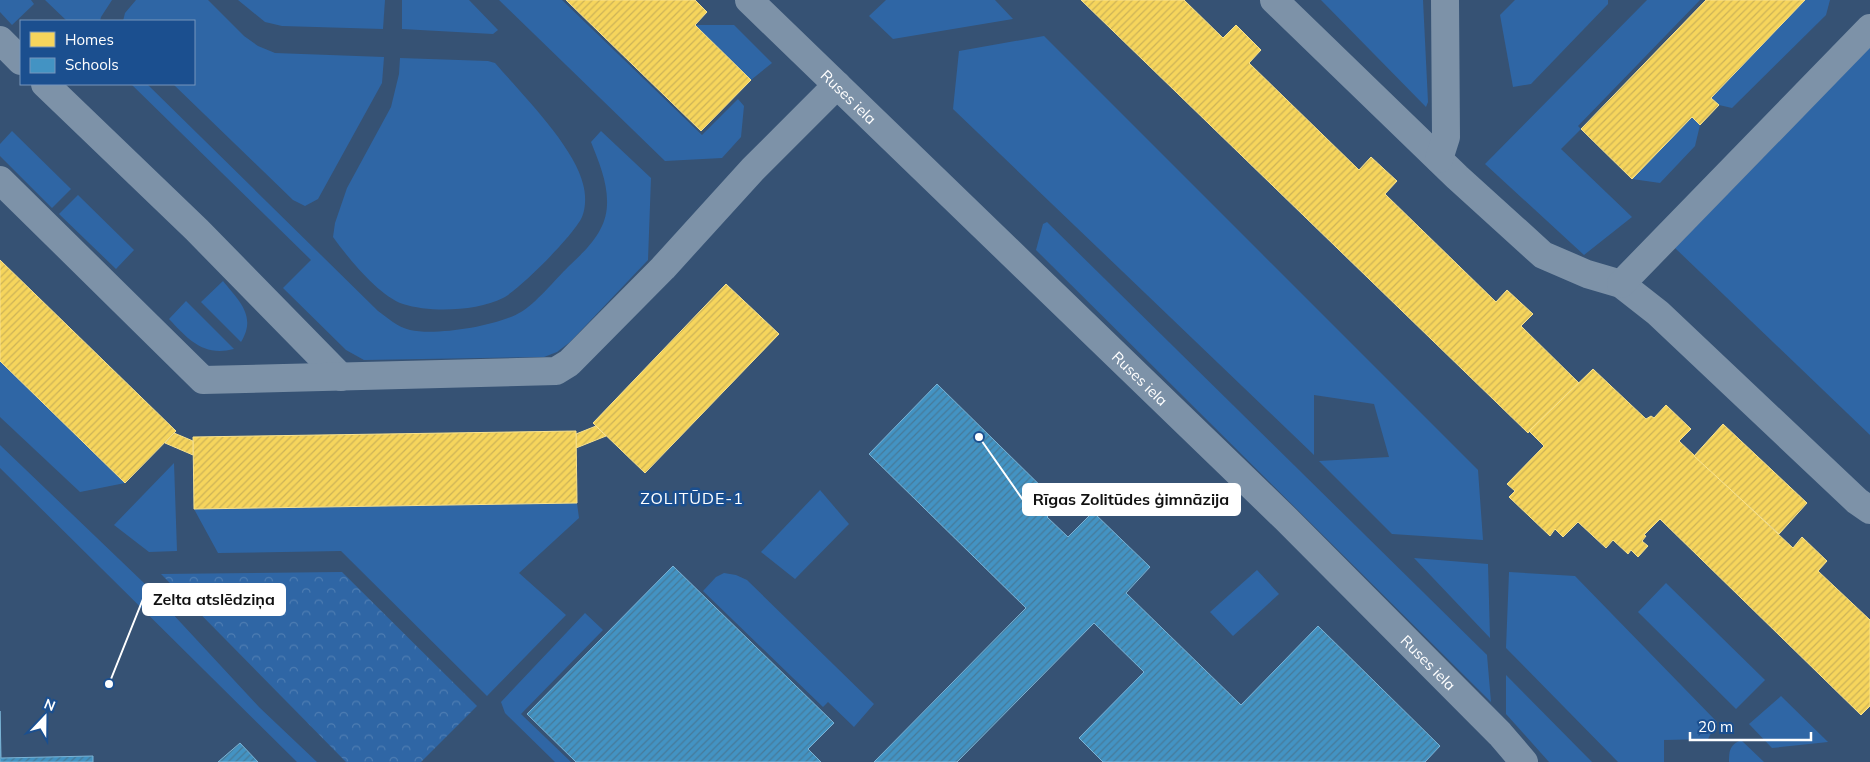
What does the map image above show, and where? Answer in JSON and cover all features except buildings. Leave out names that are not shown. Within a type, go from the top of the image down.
[{"type":"street","name":"Ruses iela","points":[[749,0],[1286,519],[1500,734],[1513,758]]},
{"type":"street","points":[[1274,0],[1439,159],[1543,255],[1587,274],[1622,284],[1658,313],[1857,501],[1870,510]]},
{"type":"street","points":[[1439,159],[1446,137],[1445,0]]},
{"type":"street","points":[[1622,284],[1870,28]]},
{"type":"street","points":[[0,40],[20,60]]},
{"type":"street","points":[[46,85],[197,230],[341,377]]},
{"type":"street","points":[[0,180],[203,380],[556,371],[569,363],[663,268],[723,200],[837,85]]},
{"type":"green space","points":[[0,0],[31,0],[34,4],[12,25],[0,12]]},
{"type":"green space","points":[[45,0],[112,0],[100,20],[66,20]]},
{"type":"green space","points":[[136,0],[208,0],[244,36],[258,46],[275,53],[384,57],[382,83],[318,199],[305,206],[293,200],[174,85],[195,85],[195,20],[123,20],[125,13]]},
{"type":"green space","points":[[238,0],[385,0],[383,29],[282,26],[265,22]]},
{"type":"green space","points":[[402,0],[469,0],[498,30],[493,34],[402,29]]},
{"type":"green space","points":[[499,0],[562,0],[702,135],[738,99],[744,106],[741,137],[722,158],[665,161]]},
{"type":"green space","points":[[886,0],[995,0],[1013,19],[893,39],[869,16]]},
{"type":"green space","points":[[1321,0],[1423,0],[1428,102],[1426,107]]},
{"type":"green space","points":[[1515,0],[1608,0],[1608,4],[1531,84],[1513,87],[1500,15]]},
{"type":"green space","points":[[1647,0],[1700,0],[1578,126],[1581,129],[1561,149],[1632,217],[1584,255],[1485,164]]},
{"type":"green space","points":[[1805,0],[1830,0],[1826,15],[1732,108],[1719,105],[1711,98]]},
{"type":"green space","points":[[695,25],[734,25],[772,63],[751,80]]},
{"type":"green space","points":[[1044,36],[1478,470],[1483,540],[1392,534],[1319,461],[1389,457],[1374,404],[1314,395],[1314,455],[953,109],[959,51]]},
{"type":"green space","points":[[1870,47],[1870,435],[1675,248]]},
{"type":"green space","points":[[400,58],[488,61],[495,63],[545,120],[578,169],[584,188],[585,201],[582,217],[569,236],[546,261],[503,298],[480,306],[454,309],[427,309],[403,304],[394,300],[374,285],[333,237],[335,223],[347,188],[391,107],[399,74]]},
{"type":"green space","points":[[132,85],[148,85],[378,311],[405,329],[421,332],[450,331],[498,322],[521,312],[532,304],[588,247],[599,232],[606,215],[606,189],[591,142],[601,131],[651,178],[648,260],[570,342],[557,352],[544,357],[364,360],[346,350],[283,288],[311,260]]},
{"type":"green space","points":[[1692,117],[1700,125],[1695,146],[1660,183],[1632,179]]},
{"type":"green space","points":[[12,131],[71,189],[52,208],[0,156],[0,144]]},
{"type":"green space","points":[[78,195],[134,250],[116,269],[59,214]]},
{"type":"green space","points":[[1047,222],[1487,655],[1491,702],[1036,250],[1043,224]]},
{"type":"green space","points":[[223,281],[240,302],[247,317],[245,333],[241,342],[201,302]]},
{"type":"green space","points":[[186,301],[234,349],[213,351],[205,348],[190,339],[169,319]]},
{"type":"green space","points":[[0,361],[125,483],[80,492],[0,417]]},
{"type":"green space","points":[[0,445],[144,583],[259,707],[317,762],[297,762],[0,468]]},
{"type":"green space","points":[[174,463],[177,551],[149,552],[114,525]]},
{"type":"green space","points":[[820,490],[849,524],[795,579],[761,552]]},
{"type":"green space","points":[[577,503],[579,518],[519,573],[566,615],[487,696],[341,551],[218,553],[194,509]]},
{"type":"green space","points":[[1414,558],[1488,564],[1490,638]]},
{"type":"green space","points":[[1257,570],[1279,594],[1233,636],[1210,612]]},
{"type":"green space","points":[[342,572],[477,706],[421,762],[346,762],[161,574]]},
{"type":"green space","points":[[1509,572],[1575,576],[1717,722],[1708,739],[1664,740],[1664,762],[1618,762],[1506,648]]},
{"type":"green space","points":[[724,573],[736,575],[747,580],[874,704],[854,727],[828,702],[823,707],[703,591],[716,577]]},
{"type":"green space","points":[[1666,583],[1765,680],[1736,709],[1638,612]]},
{"type":"green space","points":[[585,613],[603,630],[521,714],[571,762],[555,762],[505,713],[501,702]]},
{"type":"green space","points":[[1506,675],[1592,762],[1549,762],[1506,714]]},
{"type":"green space","points":[[1781,696],[1828,742],[1772,748],[1749,724]]},
{"type":"green space","points":[[1741,740],[1764,762],[1729,762],[1731,748]]},
{"type":"place","name":"Rīgas Zolitūdes ģimnāzija","points":[[979,437]]},
{"type":"place","name":"Zelta atslēdziņa","points":[[109,684]]},
{"type":"district","name":"ZOLITŪDE-1","points":[[692,498]]}]
